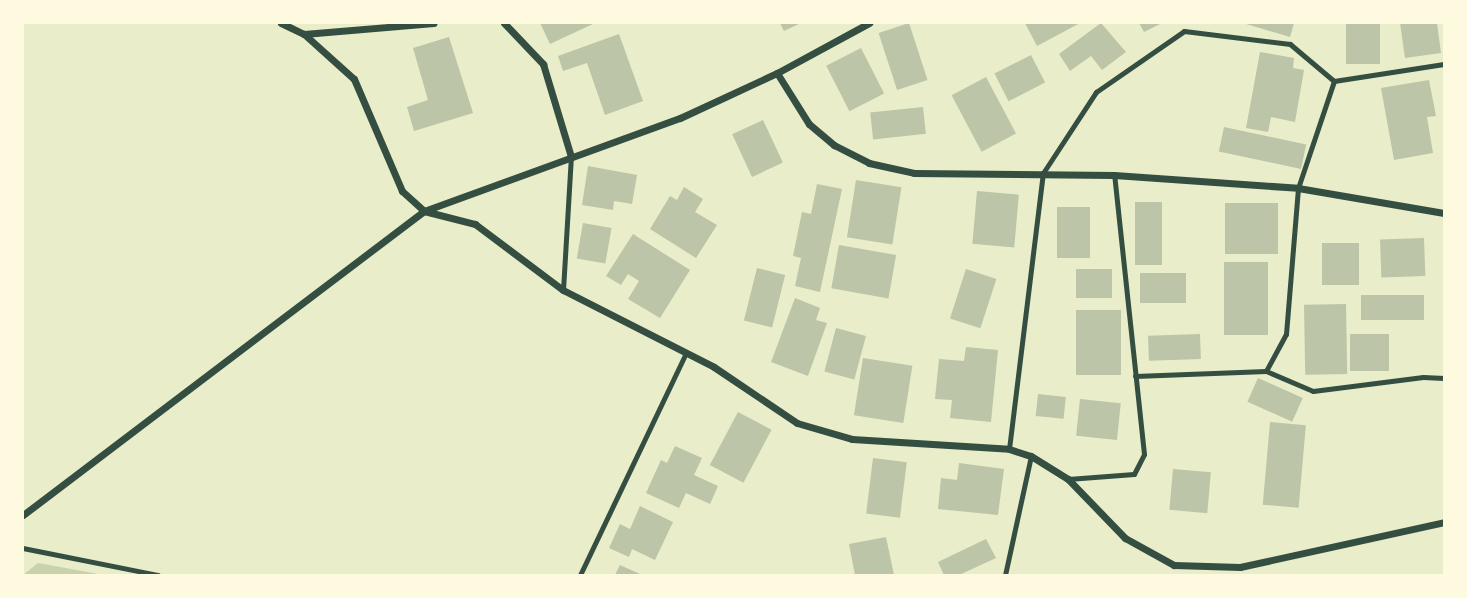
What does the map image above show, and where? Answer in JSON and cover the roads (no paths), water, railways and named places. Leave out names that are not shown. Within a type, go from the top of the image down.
[{"type":"street","points":[[281,23],[304,34],[354,79],[402,191],[424,211],[475,224],[563,290],[714,368],[797,423],[852,439],[1009,449],[1031,456],[1068,479],[1125,538],[1174,565],[1240,567],[1444,522]]},
{"type":"street","points":[[304,34],[434,23]]},
{"type":"street","points":[[504,23],[543,64],[571,157]]},
{"type":"street","points":[[23,515],[424,211],[680,118],[776,73],[869,23]]},
{"type":"street","points":[[776,73],[809,124],[834,145],[869,163],[914,173],[1114,175],[1298,188],[1444,212]]},
{"type":"lane","points":[[1009,449],[1043,173],[1096,92],[1184,31],[1290,44],[1334,80],[1444,64]]},
{"type":"lane","points":[[1266,371],[1286,334],[1298,188],[1334,80]]},
{"type":"lane","points":[[563,290],[571,157]]},
{"type":"lane","points":[[1068,479],[1134,474],[1144,454],[1114,175]]},
{"type":"lane","points":[[580,575],[686,353]]},
{"type":"lane","points":[[1135,376],[1266,371],[1313,391],[1423,377],[1444,378]]},
{"type":"lane","points":[[1005,575],[1031,456]]}]
